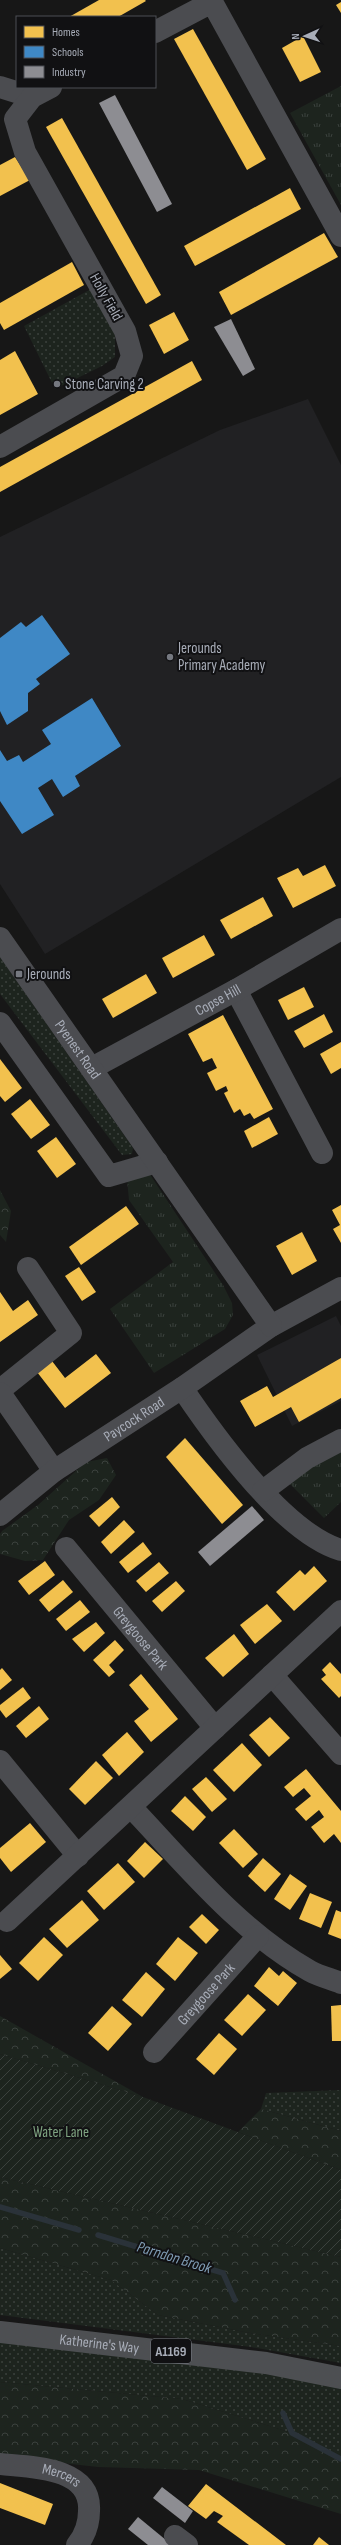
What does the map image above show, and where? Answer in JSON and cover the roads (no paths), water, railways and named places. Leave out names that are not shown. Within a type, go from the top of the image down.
[{"type":"main road","name":"Katherine's Way","points":[[0,2332],[266,2363],[341,2378]]},
{"type":"street","points":[[156,31],[214,1],[341,236]]},
{"type":"street","name":"Holly Field","points":[[0,88],[42,92]]},
{"type":"street","name":"Holly Field","points":[[0,447],[124,376],[132,356],[125,332],[25,152],[14,119],[42,92]]},
{"type":"street","name":"Copse Hill","points":[[92,1068],[236,990],[341,929]]},
{"type":"street","name":"Pyenest Road","points":[[0,938],[271,1326]]},
{"type":"street","points":[[236,990],[322,1153]]},
{"type":"street","points":[[0,1023],[109,1176],[157,1162]]},
{"type":"street","points":[[0,1390],[72,1333],[28,1268]]},
{"type":"street","name":"Paycock Road","points":[[0,1515],[54,1471],[182,1388],[271,1326],[341,1288]]},
{"type":"street","points":[[182,1388],[229,1451],[263,1491],[298,1526],[326,1546],[341,1550]]},
{"type":"street","points":[[0,1393],[54,1471]]},
{"type":"street","points":[[263,1491],[307,1458],[341,1440]]},
{"type":"street","name":"Greygoose Park","points":[[66,1548],[215,1728]]},
{"type":"street","points":[[7,1921],[341,1611]]},
{"type":"street","points":[[272,1675],[341,1754]]},
{"type":"street","points":[[0,1761],[78,1856]]},
{"type":"street","points":[[131,1807],[207,1887],[258,1936],[310,1971],[341,1983]]},
{"type":"street","name":"Greygoose Park","points":[[154,2052],[258,1936]]},
{"type":"street","name":"Mercers","points":[[0,2464],[51,2470],[69,2476],[84,2490],[90,2507],[88,2526],[77,2545]]},
{"type":"waterway","name":"Parndon Brook","points":[[0,2207],[79,2230]]},
{"type":"waterway","name":"Parndon Brook","points":[[98,2235],[223,2273],[235,2300]]},
{"type":"waterway","name":"Parndon Brook","points":[[283,2413],[292,2433],[341,2459]]},
{"type":"place","name":"Stone Carving 2","points":[[57,384]]},
{"type":"place","name":"Jerounds Primary Academy","points":[[170,657]]},
{"type":"place","name":"Jerounds","points":[[19,974]]},
{"type":"park label","name":"Water Lane","points":[[61,2132]]}]
